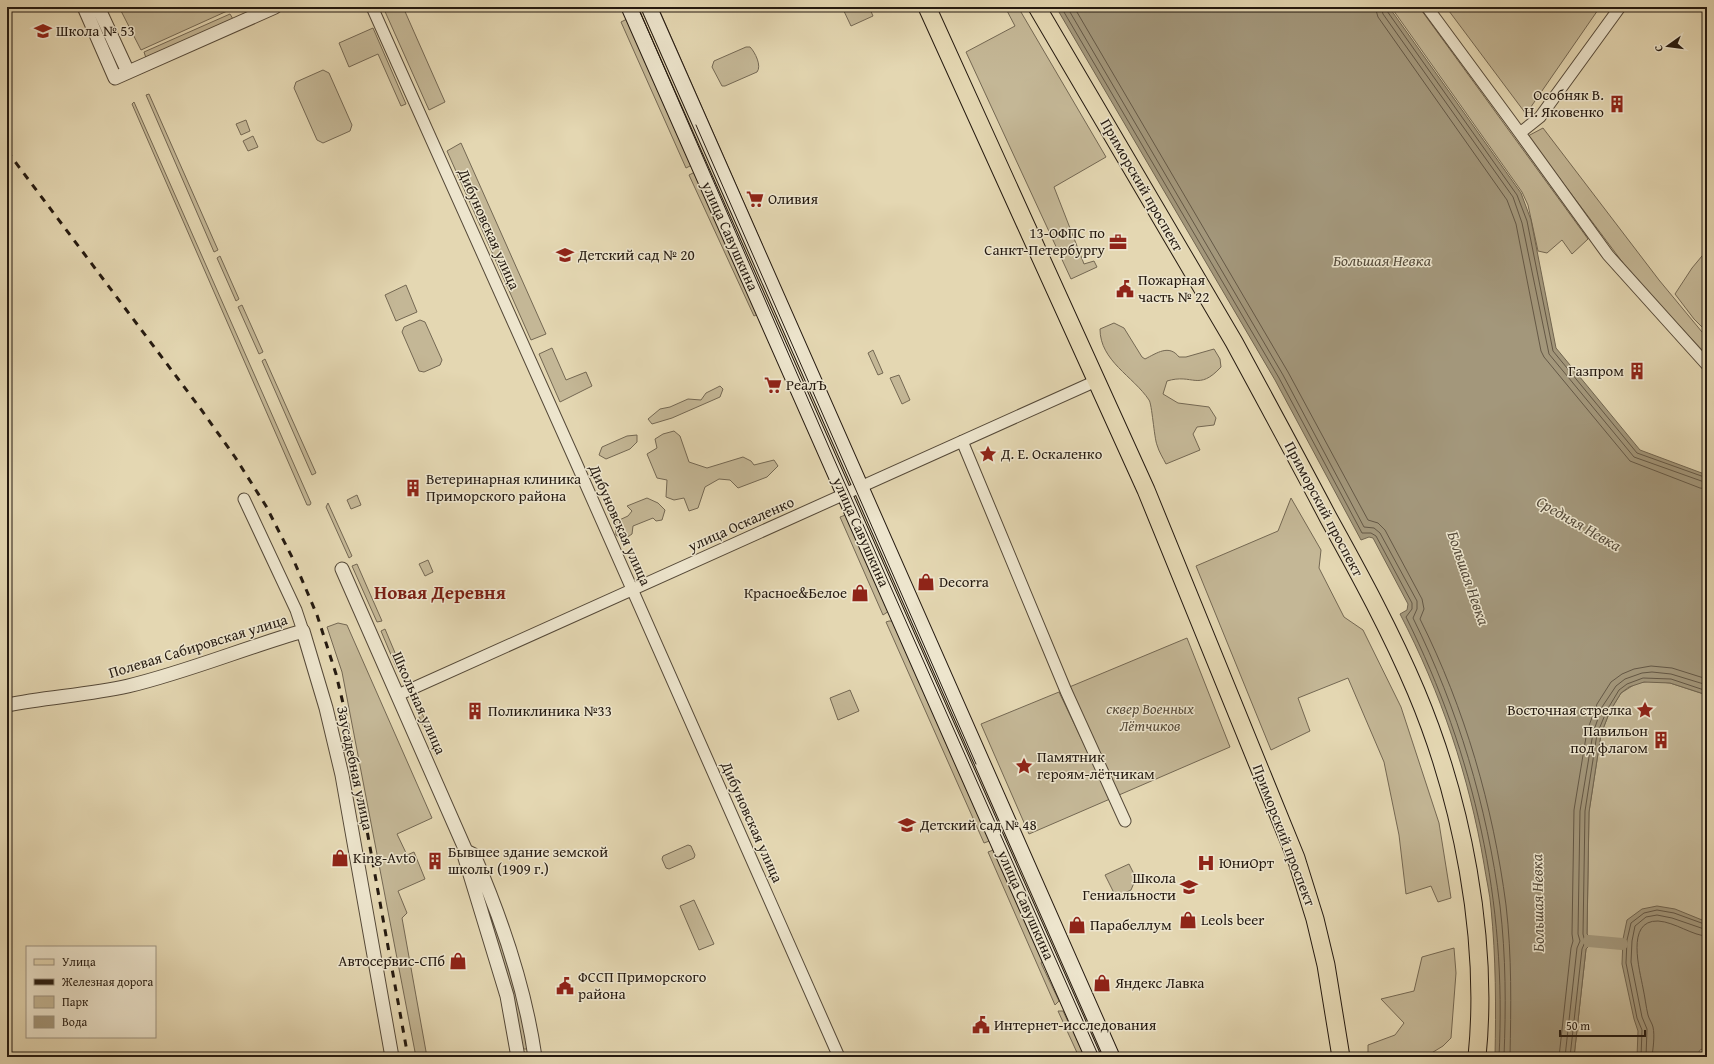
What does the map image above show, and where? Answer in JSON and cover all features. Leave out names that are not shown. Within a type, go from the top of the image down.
[{"type":"main road","name":"улица Савушкина","points":[[629,7],[1093,1057]]},
{"type":"main road","name":"улица Савушкина","points":[[649,7],[1112,1057]]},
{"type":"main road","name":"Приморский проспект","points":[[927,7],[1146,490],[1296,858],[1315,918],[1324,958],[1340,1057]]},
{"type":"main road","name":"Приморский проспект","points":[[1037,7],[1259,387],[1394,641],[1416,691],[1431,729],[1444,770],[1457,817],[1469,876],[1476,933],[1479,1015],[1478,1057]]},
{"type":"street","points":[[84,7],[114,78],[275,7]]},
{"type":"street","points":[[98,7],[128,72]]},
{"type":"street","name":"Дибуновская улица","points":[[372,7],[839,1057]]},
{"type":"street","points":[[1427,7],[1608,256],[1643,296],[1707,364]]},
{"type":"street","points":[[1520,133],[1540,117],[1620,7]]},
{"type":"street","name":"улица Оскаленко","points":[[398,695],[1096,381]]},
{"type":"street","points":[[962,441],[1066,691],[1125,821]]},
{"type":"street","name":"Заусадебная улица","points":[[244,499],[296,610],[326,708],[342,775],[392,1057]]},
{"type":"street","name":"Школьная улица","points":[[342,569],[466,850],[465,858],[506,996],[518,1057]]},
{"type":"street","name":"Полевая Сабировская улица","points":[[7,705],[106,691],[130,686],[167,676],[303,632]]},
{"type":"street","name":"Школьная улица","points":[[466,850],[474,855],[502,924],[526,1007],[535,1057]]},
{"type":"green space","points":[[119,7],[236,7],[141,50]]},
{"type":"green space","points":[[383,7],[403,7],[445,102],[429,110]]},
{"type":"green space","points":[[653,7],[658,7],[762,244],[758,245]]},
{"type":"green space","points":[[842,7],[869,7],[873,16],[851,26]]},
{"type":"green space","points":[[1005,7],[1018,7],[1106,157],[1054,187],[1084,264],[1094,261],[1097,267],[1071,279],[966,52],[1015,26]]},
{"type":"green space","points":[[1391,7],[1419,7],[1588,239],[1572,254],[1562,240],[1547,253],[1538,251],[1528,205],[1522,192]]},
{"type":"green space","points":[[1446,7],[1600,7],[1526,114]]},
{"type":"green space","points":[[230,14],[233,19],[146,58],[144,52]]},
{"type":"green space","points":[[629,18],[694,164],[686,168],[621,22]]},
{"type":"green space","points":[[373,28],[406,104],[401,106],[378,54],[349,67],[339,43]]},
{"type":"green space","points":[[746,47],[750,47],[756,56],[759,66],[757,72],[722,86],[712,67],[714,61]]},
{"type":"green space","points":[[323,70],[329,73],[352,125],[350,131],[323,143],[317,140],[294,88],[296,82]]},
{"type":"green space","points":[[149,94],[218,250],[214,252],[146,95]]},
{"type":"green space","points":[[134,102],[311,503],[310,505],[307,505],[132,104]]},
{"type":"green space","points":[[246,120],[250,131],[241,135],[236,124]]},
{"type":"green space","points":[[1543,128],[1659,280],[1707,338],[1707,348],[1703,351],[1632,275],[1528,136]]},
{"type":"green space","points":[[253,136],[258,147],[248,151],[243,141]]},
{"type":"green space","points":[[461,143],[546,334],[531,340],[447,151]]},
{"type":"green space","points":[[697,171],[760,313],[754,316],[689,175]]},
{"type":"green space","points":[[1707,250],[1707,332],[1694,319],[1675,294],[1692,268]]},
{"type":"green space","points":[[220,256],[239,299],[236,301],[217,258]]},
{"type":"green space","points":[[406,285],[417,312],[396,321],[385,295]]},
{"type":"green space","points":[[242,305],[263,352],[259,354],[238,307]]},
{"type":"green space","points":[[420,320],[425,322],[442,360],[440,365],[424,372],[419,371],[402,332],[404,327]]},
{"type":"green space","points":[[1114,323],[1124,328],[1142,357],[1145,359],[1154,354],[1167,350],[1175,353],[1179,357],[1186,357],[1214,349],[1220,359],[1221,367],[1207,379],[1176,379],[1167,381],[1163,394],[1178,403],[1209,407],[1216,418],[1214,425],[1197,427],[1193,434],[1200,450],[1166,464],[1156,441],[1149,400],[1142,391],[1118,368],[1105,350],[1101,340],[1100,329]]},
{"type":"green space","points":[[552,348],[566,380],[586,372],[592,386],[560,402],[539,354]]},
{"type":"green space","points":[[873,350],[883,373],[878,375],[868,353]]},
{"type":"green space","points":[[265,359],[316,473],[312,475],[262,361]]},
{"type":"green space","points":[[899,375],[910,400],[902,404],[890,378]]},
{"type":"green space","points":[[720,386],[723,389],[720,397],[672,418],[652,424],[648,419],[660,409],[670,407],[688,399],[701,400],[706,393]]},
{"type":"green space","points":[[674,431],[680,436],[689,462],[707,468],[743,457],[751,461],[754,465],[774,460],[778,466],[767,477],[738,488],[730,480],[719,479],[705,487],[698,508],[689,511],[684,498],[674,500],[666,497],[667,480],[657,478],[647,454],[657,448],[655,439],[663,434]]},
{"type":"green space","points":[[637,435],[637,442],[630,449],[606,459],[599,455],[602,447],[627,436]]},
{"type":"green space","points":[[357,495],[361,505],[351,509],[347,500]]},
{"type":"green space","points":[[647,498],[658,503],[665,510],[662,520],[656,521],[653,518],[633,526],[632,534],[623,540],[616,535],[615,522],[628,516],[632,511],[627,506]]},
{"type":"green space","points":[[1291,498],[1321,550],[1319,568],[1344,617],[1363,630],[1401,707],[1439,823],[1451,898],[1438,902],[1431,886],[1406,894],[1399,835],[1384,762],[1348,678],[1298,698],[1310,731],[1271,750],[1196,566],[1278,531]]},
{"type":"green space","points":[[328,503],[352,556],[349,558],[326,507]]},
{"type":"green space","points":[[848,514],[889,611],[883,615],[840,517]]},
{"type":"green space","points":[[428,560],[433,572],[425,576],[419,564]]},
{"type":"green space","points":[[357,564],[382,621],[377,622],[352,566]]},
{"type":"green space","points":[[893,621],[992,840],[984,843],[886,622]]},
{"type":"green space","points":[[338,623],[347,625],[432,818],[397,834],[407,855],[414,852],[425,879],[398,891],[407,913],[402,918],[427,1057],[416,1057],[342,672],[327,627]]},
{"type":"green space","points":[[385,629],[401,667],[397,669],[381,631]]},
{"type":"green space","name":"сквер Военных Лётчиков","points":[[1187,638],[1230,747],[1119,795],[1067,688]]},
{"type":"green space","points":[[1652,681],[1670,683],[1707,695],[1707,1057],[1574,1057],[1586,949],[1589,945],[1590,937],[1587,934],[1589,812],[1601,734],[1610,711],[1621,693],[1637,683]]},
{"type":"green space","points":[[850,690],[859,711],[838,720],[830,698]]},
{"type":"green space","name":"сквер Военных Лётчиков","points":[[1059,692],[1110,799],[1029,834],[981,724]]},
{"type":"green space","points":[[421,711],[440,754],[436,756],[417,712]]},
{"type":"green space","points":[[688,845],[691,846],[695,855],[694,858],[669,869],[666,868],[662,859],[663,856]]},
{"type":"green space","points":[[996,849],[1044,959],[1041,963],[1059,1001],[1055,1005],[988,852]]},
{"type":"green space","points":[[1129,864],[1136,878],[1131,890],[1116,897],[1105,875]]},
{"type":"green space","points":[[694,900],[714,944],[699,950],[680,906]]},
{"type":"green space","points":[[492,918],[517,993],[522,1014],[527,1049],[523,1049],[512,994],[490,921]]},
{"type":"green space","points":[[1454,948],[1456,973],[1451,1038],[1443,1046],[1425,1057],[1371,1057],[1368,1054],[1368,1045],[1395,1035],[1404,1023],[1381,999],[1414,991],[1422,957]]},
{"type":"green space","points":[[1058,1011],[1063,1011],[1071,1028],[1075,1028],[1088,1057],[1079,1057]]},
{"type":"water","name":"Большая Невка","points":[[1056,7],[1389,7],[1521,193],[1531,220],[1556,348],[1640,450],[1707,475],[1707,695],[1670,683],[1644,682],[1629,687],[1621,693],[1610,711],[1601,734],[1589,812],[1587,934],[1590,937],[1589,946],[1586,949],[1574,1057],[1495,1057],[1496,1020],[1493,927],[1490,897],[1478,831],[1462,767],[1441,705],[1415,644],[1400,614],[1407,610],[1408,604],[1373,538],[1369,537],[1361,540],[1275,380]]},
{"type":"water","points":[[1657,906],[1675,909],[1707,922],[1707,1047],[1700,1050],[1696,1057],[1637,1057],[1638,1031],[1622,964],[1623,939],[1627,920],[1642,909]]},
{"type":"waterway","points":[[1589,941],[1622,944]]},
{"type":"tram line","points":[[638,7],[834,459],[1099,1057]]},
{"type":"tram line","points":[[696,125],[976,764]]},
{"type":"railway","points":[[7,151],[200,408],[235,457],[266,506],[294,561],[317,615],[336,674],[347,720],[408,1057]]},
{"type":"place","name":"Школа № 53","points":[[43,31]]},
{"type":"place","name":"Особняк В. Н. Яковенко","points":[[1617,104]]},
{"type":"place","name":"Оливия","points":[[755,199]]},
{"type":"place","name":"13-ОФПС по Санкт-Петербургу","points":[[1118,242]]},
{"type":"place","name":"Детский сад № 20","points":[[565,255]]},
{"type":"place","name":"Пожарная часть № 22","points":[[1125,289]]},
{"type":"place","name":"Газпром","points":[[1637,371]]},
{"type":"place","name":"РеалЪ","points":[[773,385]]},
{"type":"place","name":"Д. Е. Оскаленко","points":[[988,454]]},
{"type":"place","name":"Ветеринарная клиника Приморского района","points":[[413,488]]},
{"type":"place","name":"Decorra","points":[[926,582]]},
{"type":"place","name":"Красное&Белое","points":[[860,593]]},
{"type":"place","name":"Восточная стрелка","points":[[1645,710]]},
{"type":"place","name":"Поликлиника №33","points":[[475,711]]},
{"type":"place","name":"Павильон под флагом","points":[[1661,740]]},
{"type":"place","name":"Памятник героям-лётчикам","points":[[1024,766]]},
{"type":"place","name":"Детский сад № 48","points":[[907,825]]},
{"type":"place","name":"King-Avto","points":[[340,858]]},
{"type":"place","name":"Бывшее здание земской школы (1909 г.)","points":[[435,861]]},
{"type":"place","name":"ЮниОрт","points":[[1206,863]]},
{"type":"place","name":"Школа Гениальности","points":[[1189,887]]},
{"type":"place","name":"Leols beer","points":[[1188,920]]},
{"type":"place","name":"Парабеллум","points":[[1077,925]]},
{"type":"place","name":"Автосервис-СПб","points":[[458,961]]},
{"type":"place","name":"Яндекс Лавка","points":[[1102,983]]},
{"type":"place","name":"ФССП Приморского района","points":[[565,986]]},
{"type":"place","name":"Интернет-исследования","points":[[981,1025]]},
{"type":"district","name":"Новая Деревня","points":[[440,592]]},
{"type":"water label","name":"Средняя Невка","points":[[1579,523]]}]
